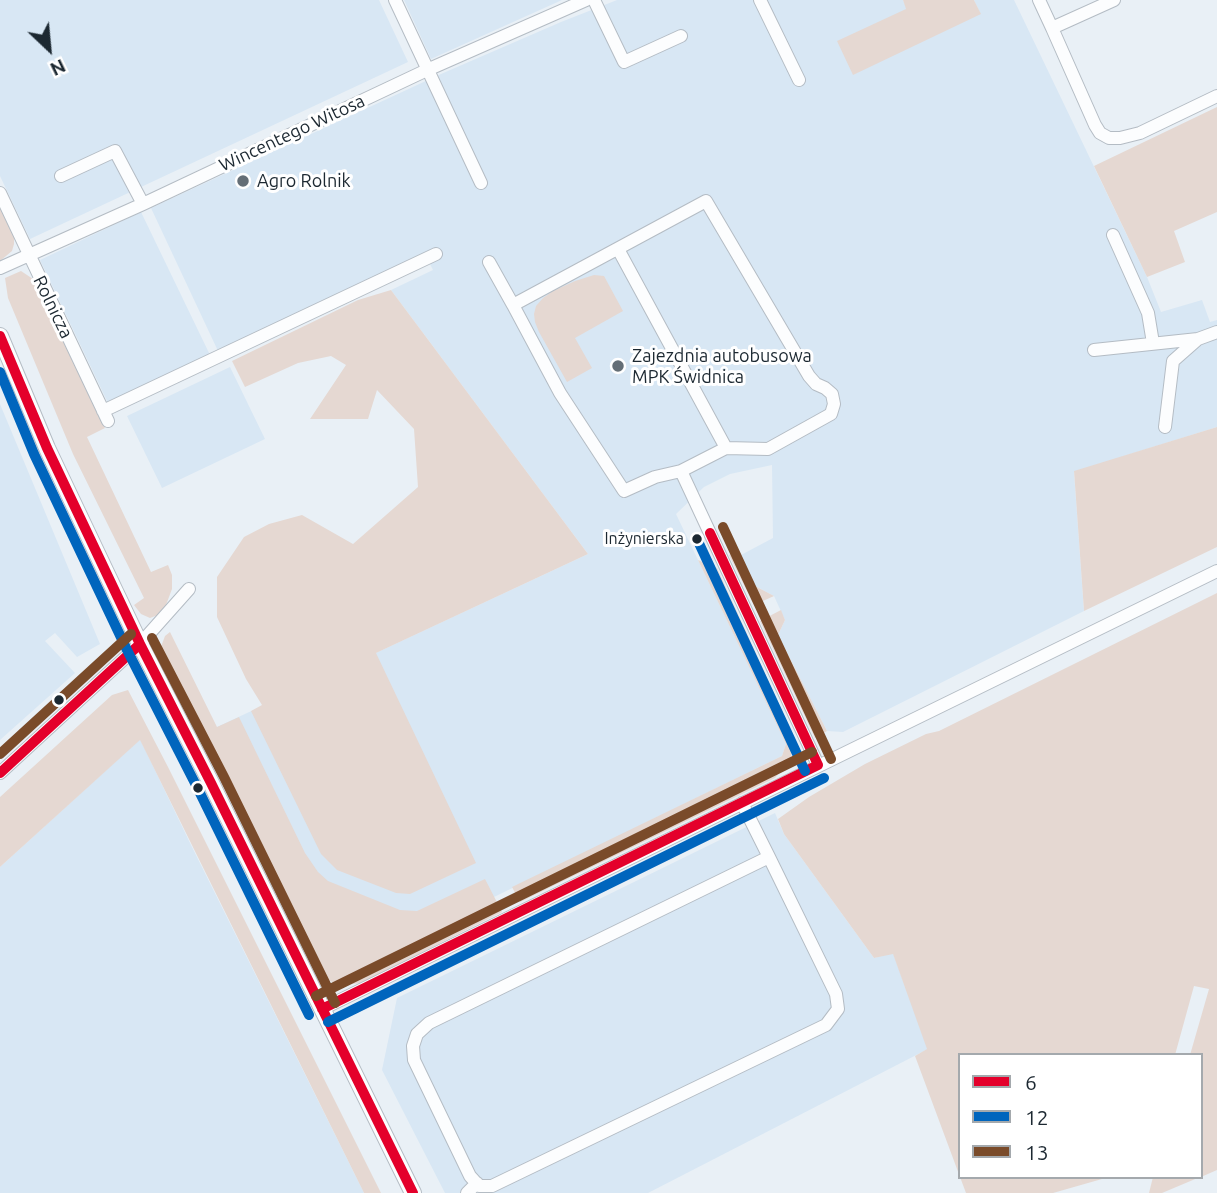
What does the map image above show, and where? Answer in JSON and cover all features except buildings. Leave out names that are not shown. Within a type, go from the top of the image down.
[{"type":"main road","points":[[0,336],[47,448],[140,644],[413,1193]]},
{"type":"street","points":[[395,0],[481,183]]},
{"type":"street","name":"Wincentego Witosa","points":[[0,268],[427,70],[586,0]]},
{"type":"street","points":[[594,0],[624,62],[681,36]]},
{"type":"street","points":[[760,0],[799,80]]},
{"type":"street","points":[[1039,0],[1095,125],[1100,133],[1109,138],[1140,132],[1217,96]]},
{"type":"street","points":[[1052,27],[1114,0]]},
{"type":"street","points":[[61,176],[116,151],[143,204]]},
{"type":"street","name":"Rolnicza","points":[[0,193],[105,416],[436,254]]},
{"type":"street","points":[[489,262],[560,393],[624,491],[655,477],[681,471],[726,448],[768,449],[831,414],[834,404],[832,394],[809,376],[706,201],[513,305]]},
{"type":"street","points":[[1113,235],[1148,313],[1153,343]]},
{"type":"street","points":[[618,249],[726,448]]},
{"type":"street","points":[[1094,350],[1198,339],[1217,332]]},
{"type":"street","points":[[1166,427],[1174,361],[1198,339]]},
{"type":"street","points":[[681,471],[818,765]]},
{"type":"street","points":[[322,1009],[1217,570]]},
{"type":"street","points":[[0,773],[140,644],[188,589]]},
{"type":"street","points":[[742,803],[769,857],[836,994],[838,1009],[825,1025],[492,1186],[479,1185],[470,1176],[414,1060],[413,1046],[417,1034],[429,1023],[769,857]]},
{"type":"street","points":[[467,1193],[477,1183]]},
{"type":"shaded area","points":[[0,0],[379,0],[408,62],[30,239],[0,176]]},
{"type":"shaded area","points":[[404,0],[562,0],[431,59]]},
{"type":"shaded area","points":[[617,0],[903,0],[907,9],[980,13],[974,0],[1014,0],[1147,277],[1161,312],[1202,300],[1210,322],[1217,320],[1217,427],[1074,472],[1084,611],[843,732],[827,731],[778,635],[785,620],[774,596],[755,586],[741,555],[773,538],[772,465],[730,474],[704,487],[676,514],[786,744],[782,756],[494,897],[319,933],[217,727],[588,554],[391,290],[433,270],[425,254],[218,351],[151,208],[441,74]]},
{"type":"shaded area","points":[[903,0],[974,0],[981,14],[853,75],[837,41],[906,9]]},
{"type":"shaded area","points":[[1217,107],[1217,212],[1174,231],[1185,262],[1147,277],[1094,166]]},
{"type":"shaded area","points":[[0,206],[14,236],[14,244],[12,251],[0,261]]},
{"type":"shaded area","points":[[141,212],[210,355],[108,403],[40,260]]},
{"type":"shaded area","points":[[21,271],[33,279],[105,428],[87,437],[151,572],[168,565],[172,575],[172,589],[166,605],[158,615],[150,618],[141,614],[134,605],[144,598],[73,454],[8,298],[5,278]]},
{"type":"shaded area","points":[[594,275],[604,276],[623,311],[575,338],[592,368],[567,382],[539,332],[534,314],[536,306],[553,291]]},
{"type":"shaded area","points":[[391,290],[588,554],[376,653],[476,863],[410,894],[396,893],[337,870],[321,854],[251,711],[262,705],[246,679],[217,617],[217,577],[244,537],[269,524],[302,515],[353,544],[418,487],[414,429],[377,390],[368,419],[310,419],[346,365],[331,356],[298,363],[245,387],[232,361],[358,300]]},
{"type":"shaded area","points":[[230,367],[265,439],[162,488],[127,416]]},
{"type":"shaded area","points":[[0,404],[100,644],[77,657],[55,633],[45,641],[75,673],[0,740]]},
{"type":"shaded area","points":[[1217,427],[1217,547],[1084,611],[1074,471]]},
{"type":"shaded area","points":[[736,552],[741,555],[755,586],[774,596],[754,605],[729,555]]},
{"type":"shaded area","points":[[698,560],[717,568],[790,728],[791,760],[775,778],[520,902],[512,887],[782,756],[786,744]]},
{"type":"shaded area","points":[[1217,593],[1217,1170],[1203,1176],[1203,1053],[1191,1053],[1209,989],[1194,986],[1176,1053],[958,1053],[958,1172],[915,1056],[927,1049],[893,954],[874,958],[784,834],[778,819],[865,764],[926,734],[939,731]]},
{"type":"shaded area","points":[[781,610],[785,620],[778,635],[827,731],[815,738],[760,621]]},
{"type":"shaded area","points":[[170,632],[217,727],[239,717],[305,853],[328,881],[400,910],[417,911],[485,879],[502,912],[361,983],[344,985],[322,976],[311,961],[281,902],[260,839],[233,803],[165,667],[159,652],[165,636]]},
{"type":"shaded area","points":[[128,690],[381,1193],[364,1193],[140,740],[0,867],[0,797],[112,695]]},
{"type":"shaded area","points":[[140,739],[364,1193],[0,1193],[0,867]]},
{"type":"shaded area","points":[[775,813],[784,834],[874,958],[893,953],[928,1049],[648,1193],[445,1193],[382,1070],[397,998]]},
{"type":"shaded area","points":[[961,1179],[1102,1179],[1053,1193],[966,1193]]},
{"type":"shaded area","points":[[1152,1179],[1195,1179],[1162,1193],[1149,1193]]},
{"type":"transit line","name":"6","points":[[0,336],[47,448],[140,644],[413,1193]]},
{"type":"transit line","name":"12","points":[[0,372],[34,454],[127,650],[309,1015]]},
{"type":"transit line","name":"13","points":[[723,527],[831,759]]},
{"type":"transit line","name":"6","points":[[710,533],[818,765]]},
{"type":"transit line","name":"12","points":[[697,539],[805,771]]},
{"type":"transit line","name":"13","points":[[0,754],[131,634]]},
{"type":"transit line","name":"13","points":[[152,638],[335,1003]]},
{"type":"transit line","name":"6","points":[[0,773],[140,644]]},
{"type":"transit line","name":"13","points":[[316,996],[812,752]]},
{"type":"transit line","name":"6","points":[[322,1009],[818,765]]},
{"type":"transit line","name":"12","points":[[328,1022],[824,778]]},
{"type":"place","name":"Agro Rolnik","points":[[243,181]]},
{"type":"place","name":"Zajezdnia autobusowa MPK Świdnica","points":[[618,366]]},
{"type":"place","name":"Inżynierska","points":[[697,539]]}]
